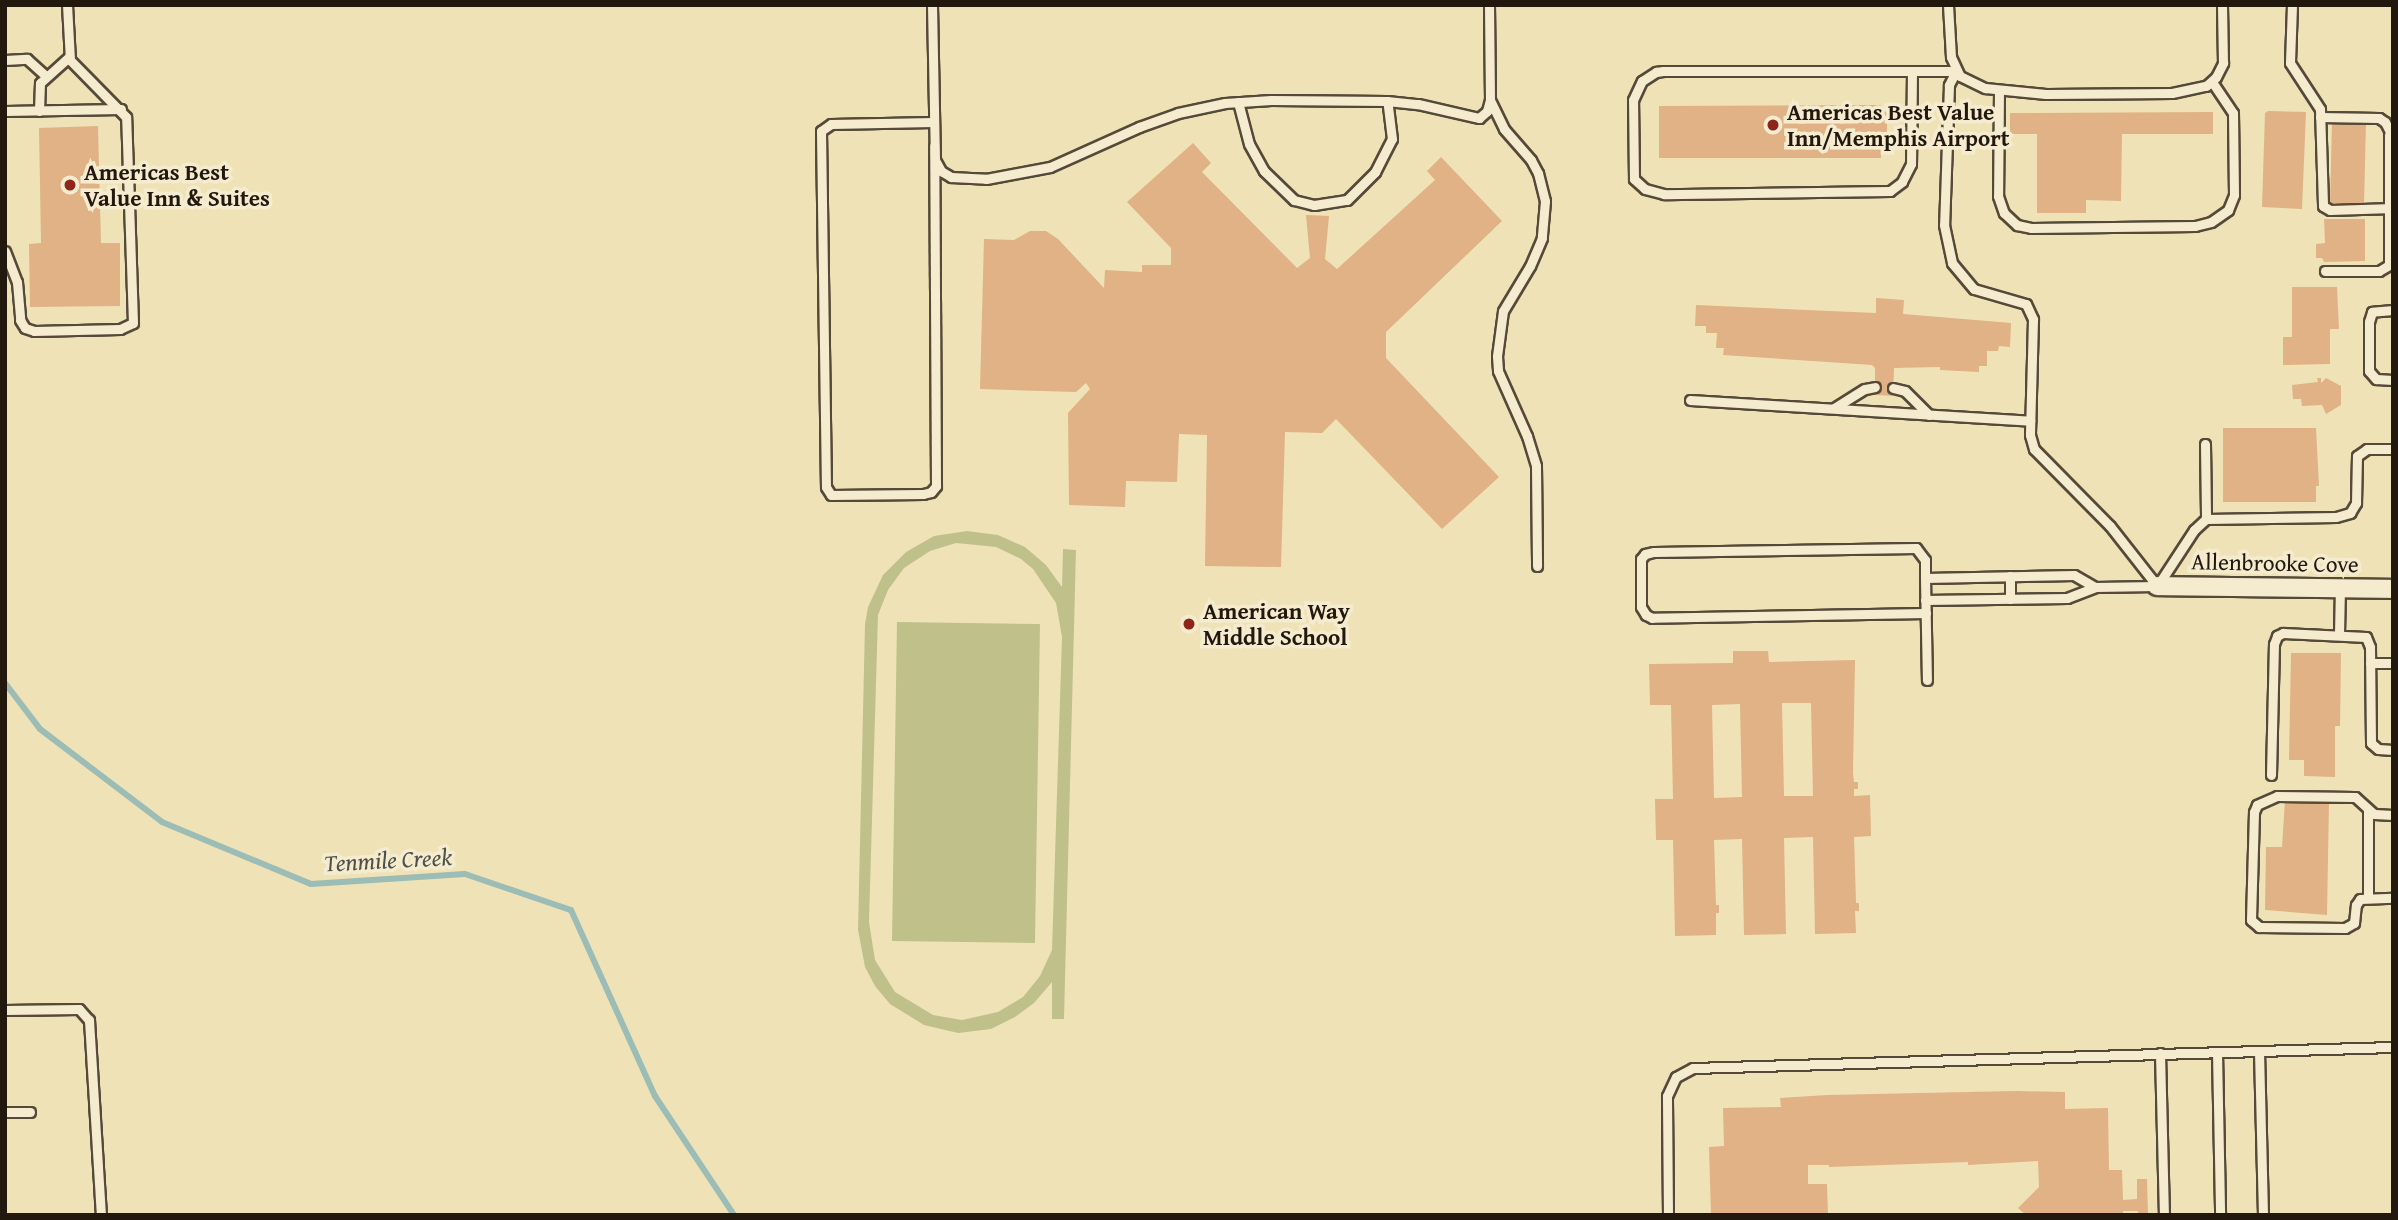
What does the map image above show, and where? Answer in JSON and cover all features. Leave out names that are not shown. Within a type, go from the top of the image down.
[{"type":"street","name":"Allenbrooke Cove","points":[[2157,586],[2393,589]]},
{"type":"lane","points":[[5,251],[17,282],[20,320],[25,328],[34,331],[120,329],[133,323],[128,124],[121,109],[69,57],[67,5]]},
{"type":"lane","points":[[932,5],[933,122],[933,146],[936,486],[931,492],[923,494],[831,495],[826,487],[821,131],[831,124],[933,122]]},
{"type":"lane","points":[[933,146],[937,165],[951,177],[1007,177],[1049,167],[1158,120],[1205,107],[1238,102],[1387,101],[1426,106],[1474,119],[1483,116],[1490,100],[1489,5]]},
{"type":"lane","points":[[1948,5],[1951,57],[1956,71],[1975,85],[1999,91],[2172,93],[2194,90],[2212,82],[2219,74],[2224,57],[2222,5]]},
{"type":"lane","points":[[2292,5],[2290,63],[2318,102],[2323,206],[2330,210],[2391,208]]},
{"type":"lane","points":[[40,111],[40,85],[46,76],[69,57]]},
{"type":"lane","points":[[5,60],[27,60],[46,76]]},
{"type":"lane","points":[[1912,71],[1909,170],[1899,186],[1885,192],[1664,194],[1638,184],[1632,172],[1633,100],[1642,81],[1656,72],[1912,71],[1956,71]]},
{"type":"lane","points":[[1956,71],[1949,85],[1944,225],[1948,251],[1959,275],[1975,289],[2020,300],[2031,311],[2031,421],[2034,449],[2110,526],[2157,586]]},
{"type":"lane","points":[[1999,91],[1998,196],[2004,213],[2017,225],[2031,228],[2195,226],[2211,222],[2228,210],[2234,195],[2233,113],[2212,82]]},
{"type":"lane","points":[[1490,100],[1504,129],[1531,160],[1538,173],[1545,201],[1542,238],[1530,266],[1503,311],[1497,356],[1498,371],[1527,436],[1536,466],[1537,566]]},
{"type":"lane","points":[[1238,102],[1249,144],[1264,171],[1294,200],[1314,205],[1347,200],[1375,172],[1392,139],[1387,101]]},
{"type":"lane","points":[[5,111],[121,109]]},
{"type":"lane","points":[[2320,117],[2379,118],[2385,122],[2391,136],[2390,260],[2387,269],[2325,271]]},
{"type":"lane","points":[[2393,310],[2372,312],[2369,322],[2369,371],[2376,379],[2393,380]]},
{"type":"lane","points":[[1832,409],[1865,389],[1875,387]]},
{"type":"lane","points":[[1893,388],[1905,391],[1929,415]]},
{"type":"lane","points":[[1690,400],[2031,421]]},
{"type":"lane","points":[[2205,444],[2206,519]]},
{"type":"lane","points":[[2157,586],[2194,530],[2206,519],[2347,515],[2356,503],[2357,456],[2367,449],[2393,449]]},
{"type":"lane","points":[[1926,613],[1652,618],[1646,615],[1641,607],[1640,563],[1642,556],[1651,552],[1910,546],[1923,554],[1926,600],[1927,680]]},
{"type":"lane","points":[[1925,578],[2074,575],[2095,587]]},
{"type":"lane","points":[[2010,576],[2010,599]]},
{"type":"lane","points":[[1926,600],[2073,598],[2095,587],[2157,586]]},
{"type":"lane","points":[[2339,634],[2340,588]]},
{"type":"lane","points":[[2271,775],[2275,638],[2283,633],[2366,637],[2370,643],[2371,743],[2378,749],[2393,750]]},
{"type":"lane","points":[[2370,663],[2393,663]]},
{"type":"lane","points":[[2393,815],[2374,814],[2355,797],[2277,796],[2255,807],[2252,922],[2259,927],[2348,927],[2354,923],[2357,902],[2368,898],[2393,898]]},
{"type":"lane","points":[[2368,810],[2368,898]]},
{"type":"lane","points":[[5,1010],[79,1009],[89,1020],[101,1215]]},
{"type":"lane","points":[[1668,1215],[1667,1096],[1676,1077],[1693,1068],[2393,1047]]},
{"type":"lane","points":[[2259,1051],[2263,1215]]},
{"type":"lane","points":[[2217,1052],[2220,1215]]},
{"type":"lane","points":[[2160,1053],[2164,1215]]},
{"type":"lane","points":[[5,1112],[30,1112]]},
{"type":"green space","points":[[967,531],[998,535],[1025,547],[1046,565],[1062,587],[1063,549],[1076,550],[1064,1019],[1052,1019],[1052,982],[1034,1003],[1015,1017],[991,1029],[958,1033],[924,1025],[890,1004],[875,986],[865,967],[858,930],[865,624],[868,607],[883,575],[906,552],[934,536]],"holes":[[[956,543],[996,547],[1021,559],[1033,569],[1056,603],[1062,637],[1052,950],[1040,976],[1023,997],[998,1012],[962,1020],[933,1015],[895,992],[875,960],[869,922],[878,615],[888,590],[904,568],[930,551]]]},
{"type":"green space","points":[[897,622],[1040,624],[1035,943],[892,941]]},
{"type":"building","name":"Americas Best Value Inn/Memphis Airport","points":[[1881,105],[1881,110],[1887,110],[1887,133],[1881,133],[1881,158],[1659,158],[1659,106]]},
{"type":"building","points":[[2213,112],[2213,134],[2122,134],[2121,201],[2086,200],[2086,213],[2037,213],[2037,134],[2010,134],[2010,113]]},
{"type":"building","points":[[2306,112],[2302,209],[2262,207],[2265,113]]},
{"type":"building","points":[[2332,122],[2366,123],[2364,204],[2330,203]]},
{"type":"building","name":"Americas Best Value Inn & Suites","points":[[98,126],[101,243],[120,243],[120,306],[30,307],[29,244],[41,243],[39,128]]},
{"type":"building","points":[[1193,143],[1211,163],[1202,172],[1297,268],[1310,258],[1306,215],[1329,216],[1325,259],[1337,269],[1435,180],[1427,171],[1441,157],[1502,221],[1386,332],[1386,358],[1499,477],[1442,529],[1336,419],[1322,433],[1285,432],[1281,567],[1205,566],[1207,435],[1179,434],[1177,482],[1126,481],[1125,507],[1069,505],[1068,413],[1090,389],[1086,383],[1076,392],[980,389],[984,239],[1014,240],[1030,231],[1046,231],[1058,239],[1104,288],[1105,270],[1142,272],[1142,265],[1171,265],[1171,248],[1127,202]]},
{"type":"building","points":[[2324,219],[2365,219],[2365,261],[2324,262],[2322,258],[2316,258],[2316,244],[2325,243]]},
{"type":"building","points":[[2292,287],[2337,287],[2339,329],[2330,329],[2330,364],[2283,365],[2283,337],[2292,337]]},
{"type":"building","points":[[1876,298],[1904,300],[1903,314],[2011,323],[2010,347],[1999,346],[1998,351],[1987,351],[1987,366],[1979,366],[1979,372],[1940,370],[1940,367],[1894,368],[1893,396],[1875,395],[1875,368],[1872,365],[1723,355],[1724,348],[1716,348],[1717,333],[1706,333],[1706,326],[1695,326],[1696,305],[1876,313]]},
{"type":"building","points":[[2317,378],[2321,378],[2321,383],[2326,378],[2341,386],[2341,405],[2326,414],[2322,405],[2302,406],[2301,399],[2293,399],[2292,385],[2318,382]]},
{"type":"building","points":[[2223,428],[2316,428],[2319,486],[2316,486],[2316,502],[2223,502]]},
{"type":"building","points":[[1733,651],[1768,651],[1769,662],[1855,660],[1853,773],[1858,789],[1854,789],[1854,796],[1870,795],[1871,836],[1854,837],[1856,903],[1859,903],[1859,911],[1855,911],[1856,933],[1815,934],[1813,837],[1784,838],[1786,934],[1744,935],[1742,839],[1714,840],[1716,905],[1719,905],[1719,913],[1716,913],[1716,935],[1675,936],[1673,840],[1656,840],[1655,799],[1673,799],[1671,705],[1650,705],[1649,664],[1733,663]],"holes":[[[1782,703],[1811,703],[1813,796],[1784,796]],[[1740,704],[1742,797],[1714,798],[1712,705]]]},
{"type":"building","points":[[2291,653],[2341,653],[2340,726],[2335,726],[2335,777],[2304,776],[2304,760],[2289,760]]},
{"type":"building","points":[[2285,800],[2329,801],[2327,915],[2265,910],[2266,847],[2282,847]]},
{"type":"building","points":[[2065,1092],[2065,1109],[2108,1108],[2109,1170],[2122,1170],[2123,1200],[2137,1199],[2137,1179],[2147,1179],[2148,1215],[2138,1215],[2138,1211],[2123,1211],[2123,1215],[2026,1215],[2018,1208],[2039,1187],[2038,1161],[1968,1165],[1968,1162],[1829,1167],[1808,1165],[1808,1184],[1827,1184],[1828,1215],[1711,1215],[1709,1147],[1724,1146],[1723,1108],[1781,1107],[1780,1098],[1827,1095]]},
{"type":"waterway","name":"Tenmile Creek","points":[[5,683],[40,729],[162,822],[311,884],[465,874],[571,910],[655,1096],[734,1215]]},
{"type":"place","name":"Americas Best Value Inn/Memphis Airport","points":[[1773,125]]},
{"type":"place","name":"Americas Best Value Inn & Suites","points":[[70,185]]},
{"type":"place","name":"American Way Middle School","points":[[1189,624]]}]
